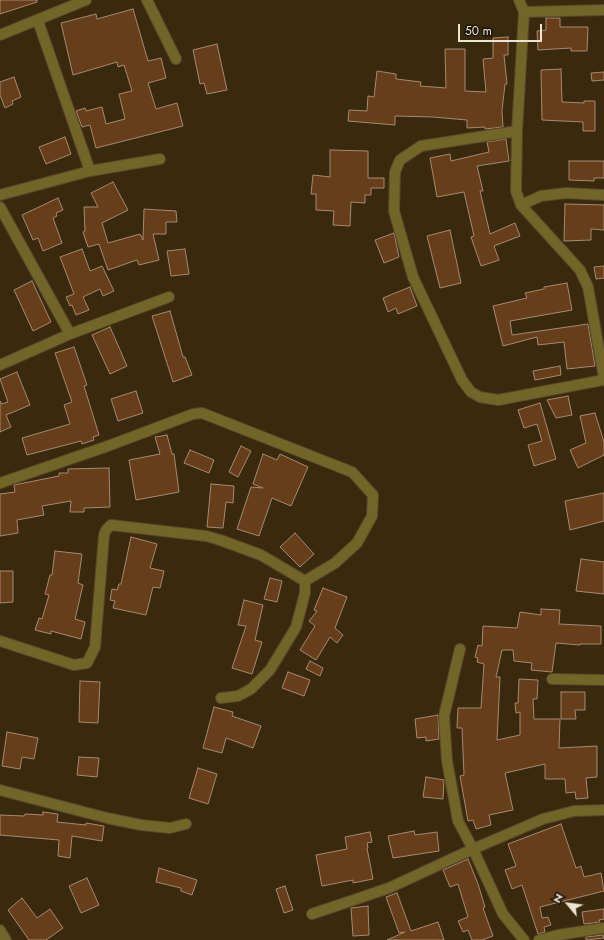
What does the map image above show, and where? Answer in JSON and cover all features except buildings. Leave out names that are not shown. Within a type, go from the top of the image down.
[{"type":"street","points":[[0,35],[38,21],[86,0]]},
{"type":"street","points":[[147,0],[176,59]]},
{"type":"street","points":[[517,131],[421,146],[400,160],[395,172],[394,211],[413,277],[462,380],[472,392],[480,397],[498,400],[604,379],[588,287],[580,270],[521,205],[516,191],[517,131],[524,12],[519,0]]},
{"type":"street","points":[[524,12],[604,10]]},
{"type":"street","points":[[38,21],[90,171]]},
{"type":"street","points":[[0,196],[90,171],[160,159]]},
{"type":"street","points":[[521,205],[541,196],[566,193],[604,195]]},
{"type":"street","points":[[0,208],[70,334]]},
{"type":"street","points":[[0,365],[70,334],[169,297]]},
{"type":"street","points":[[0,483],[108,446],[193,414],[202,413],[352,472],[374,495],[372,516],[357,543],[335,564],[305,581]]},
{"type":"street","points":[[0,641],[74,665],[87,663],[95,647],[104,535],[106,530],[111,525],[206,536],[220,540],[261,555],[305,581]]},
{"type":"street","points":[[221,698],[238,696],[251,689],[270,670],[296,627],[305,592],[305,581]]},
{"type":"street","points":[[460,649],[444,716],[446,761],[458,821],[473,848],[503,914],[524,940]]},
{"type":"street","points":[[552,679],[604,680]]},
{"type":"street","points":[[0,790],[107,818],[142,825],[170,828],[186,824]]},
{"type":"street","points":[[312,914],[389,888],[473,848],[543,819],[574,811],[604,810]]},
{"type":"street","points":[[539,940],[558,935],[604,928]]},
{"type":"street","points":[[0,930],[6,940]]}]
